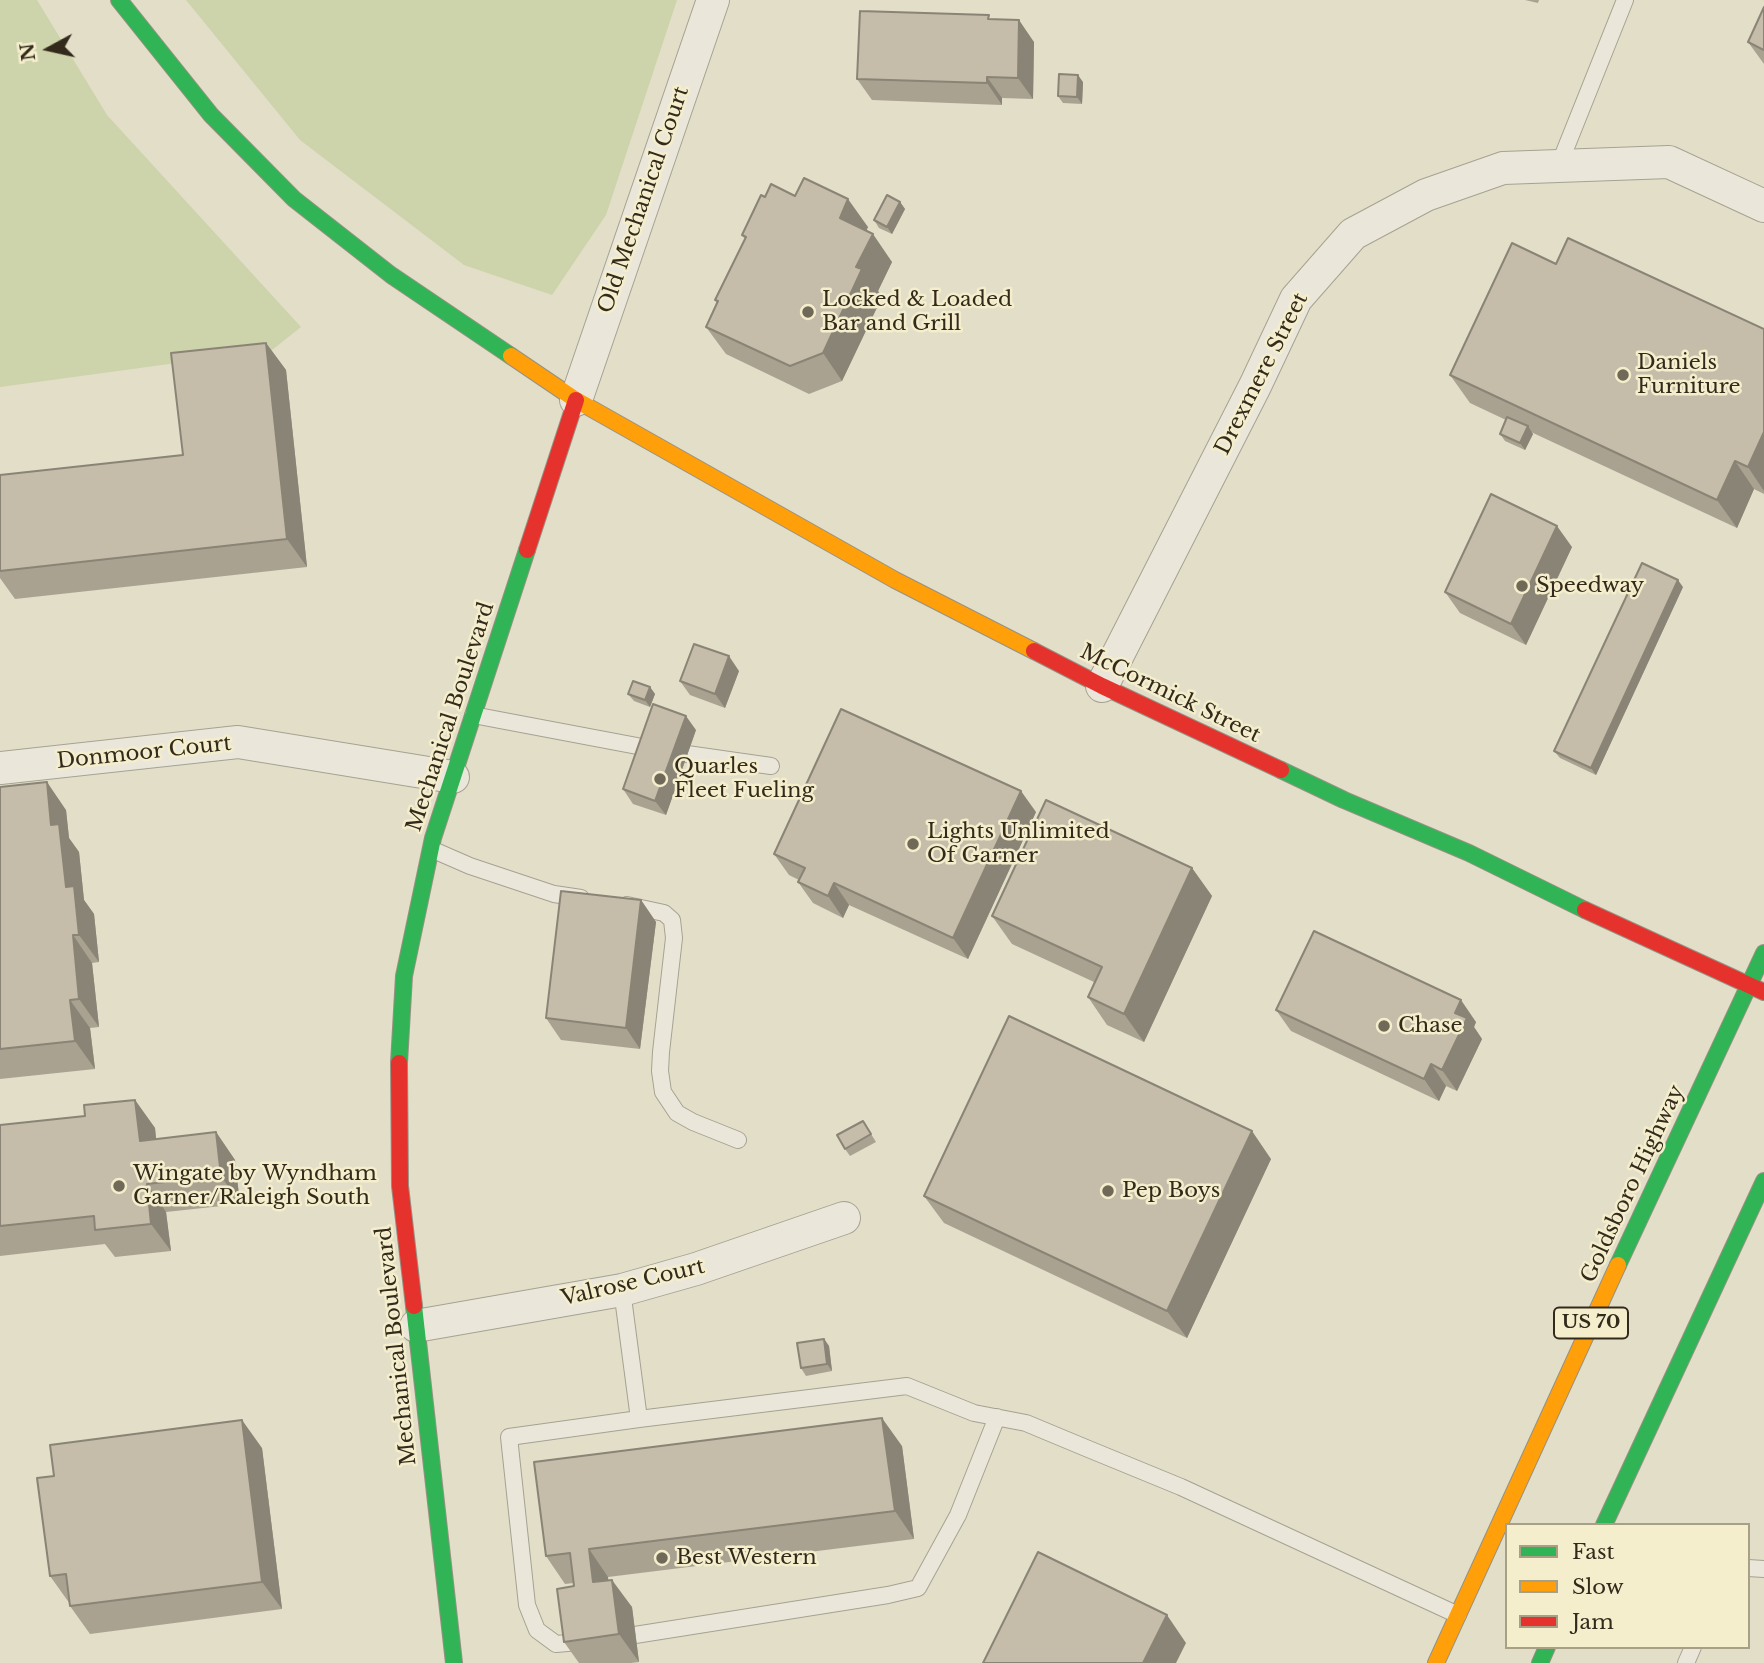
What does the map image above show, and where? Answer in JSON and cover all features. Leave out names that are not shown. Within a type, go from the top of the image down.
[{"type":"street","points":[[119,0],[211,115],[294,199],[391,275],[576,400]]},
{"type":"street","name":"Old Mechanical Court","points":[[576,400],[713,0]]},
{"type":"street","name":"Drexmere Street","points":[[1102,686],[1255,386],[1296,299],[1353,234],[1426,195],[1503,167],[1669,162],[1764,206]]},
{"type":"street","name":"McCormick Street","points":[[576,400],[895,580],[1102,686],[1344,800],[1469,853],[1559,898],[1757,988]]},
{"type":"street","name":"Mechanical Boulevard","points":[[454,1663],[400,1186],[398,1084],[404,976],[431,849],[576,400]]},
{"type":"street","name":"Donmoor Court","points":[[0,768],[238,742],[453,777]]},
{"type":"street","name":"Goldsboro Highway","points":[[1436,1663],[1757,988],[1764,953]]},
{"type":"street","points":[[1605,1523],[1764,1181]]},
{"type":"street","name":"Valrose Court","points":[[416,1326],[622,1290],[696,1269],[844,1218]]},
{"type":"lane","points":[[1559,166],[1625,0]]},
{"type":"lane","points":[[473,715],[653,749]]},
{"type":"lane","points":[[687,754],[771,766]]},
{"type":"lane","points":[[431,849],[470,866],[554,894],[664,913],[672,920],[674,938],[660,1062],[663,1092],[677,1113],[738,1140]]},
{"type":"lane","points":[[622,1290],[639,1419]]},
{"type":"lane","points":[[579,1642],[556,1644],[537,1630],[527,1605],[509,1437],[907,1386],[974,1413],[1026,1423],[1181,1487],[1458,1615]]},
{"type":"lane","points":[[635,1634],[918,1588],[958,1515],[997,1417]]},
{"type":"green space","points":[[0,0],[37,0],[107,115],[301,327],[272,350],[0,387]]},
{"type":"green space","points":[[186,0],[677,0],[606,215],[552,295],[464,265],[300,140]]},
{"type":"building","points":[[1764,7],[1764,50],[1748,42]]},
{"type":"building","points":[[860,11],[989,15],[988,19],[1019,20],[1018,78],[987,77],[987,83],[857,79]]},
{"type":"building","points":[[1059,74],[1078,75],[1077,97],[1058,96]]},
{"type":"building","name":"Locked & Loaded Bar and Grill","points":[[804,178],[848,199],[840,218],[873,234],[856,267],[862,269],[823,353],[790,366],[706,327],[718,301],[715,300],[746,237],[742,235],[761,195],[765,197],[771,184],[795,196]]},
{"type":"building","points":[[887,195],[900,202],[887,227],[874,220]]},
{"type":"building","name":"Daniels Furniture","points":[[1568,238],[1764,329],[1764,432],[1748,467],[1735,461],[1717,500],[1450,375],[1512,243],[1556,264]]},
{"type":"building","points":[[266,343],[287,539],[0,571],[0,475],[183,455],[171,353]]},
{"type":"building","points":[[1507,417],[1528,426],[1520,443],[1500,434]]},
{"type":"building","points":[[1491,494],[1557,526],[1511,624],[1445,592]]},
{"type":"building","points":[[1642,563],[1678,580],[1591,768],[1554,751]]},
{"type":"building","points":[[694,644],[729,656],[715,694],[680,681]]},
{"type":"building","points":[[633,681],[650,687],[645,700],[628,694]]},
{"type":"building","points":[[653,704],[686,716],[655,801],[623,789]]},
{"type":"building","name":"Lights Unlimited Of Garner","points":[[841,709],[1021,791],[953,938],[834,883],[828,896],[798,882],[805,868],[774,854]]},
{"type":"building","points":[[47,782],[51,825],[59,824],[66,887],[74,886],[79,935],[73,935],[79,999],[70,1000],[75,1041],[0,1049],[0,787]]},
{"type":"building","points":[[1046,800],[1192,868],[1124,1014],[1088,997],[1102,967],[992,916]]},
{"type":"building","points":[[561,891],[641,900],[626,1028],[546,1018]]},
{"type":"building","name":"Chase","points":[[1314,931],[1461,1000],[1455,1013],[1467,1018],[1442,1070],[1431,1064],[1424,1079],[1276,1010]]},
{"type":"building","name":"Pep Boys","points":[[1009,1016],[1252,1131],[1167,1311],[924,1196]]},
{"type":"building","name":"Wingate by Wyndham Garner/Raleigh South","points":[[135,1100],[140,1141],[216,1132],[221,1176],[147,1184],[151,1224],[95,1230],[94,1216],[0,1226],[0,1125],[85,1116],[84,1105]]},
{"type":"building","points":[[863,1121],[871,1134],[845,1149],[837,1135]]},
{"type":"building","points":[[824,1339],[827,1364],[801,1368],[797,1343]]},
{"type":"building","name":"Best Western","points":[[882,1418],[895,1511],[589,1549],[593,1582],[612,1580],[619,1634],[564,1642],[557,1589],[574,1586],[570,1553],[546,1556],[534,1462]]},
{"type":"building","points":[[242,1420],[262,1582],[70,1606],[66,1574],[50,1576],[37,1478],[54,1476],[50,1445]]},
{"type":"building","points":[[1038,1552],[1167,1615],[1143,1663],[983,1663]]},
{"type":"traffic: fast","points":[[119,0],[211,115],[294,199],[391,275],[511,356]]},
{"type":"traffic: fast","points":[[399,1063],[404,976],[433,838],[527,550]]},
{"type":"traffic: fast","points":[[1281,770],[1469,853],[1585,910]]},
{"type":"traffic: fast","points":[[1618,1265],[1764,953]]},
{"type":"traffic: fast","points":[[1605,1523],[1764,1181]]},
{"type":"traffic: fast","points":[[414,1306],[454,1663]]},
{"type":"traffic: fast","points":[[1540,1663],[1546,1649]]},
{"type":"traffic: slow","points":[[511,356],[576,400],[895,580],[1034,651]]},
{"type":"traffic: slow","points":[[1436,1663],[1618,1265]]},
{"type":"traffic: jam","points":[[527,550],[576,400]]},
{"type":"traffic: jam","points":[[1034,651],[1281,770]]},
{"type":"traffic: jam","points":[[1585,910],[1764,992]]},
{"type":"traffic: jam","points":[[399,1063],[400,1186],[414,1306]]},
{"type":"place","name":"Locked & Loaded Bar and Grill","points":[[808,312]]},
{"type":"place","name":"Daniels Furniture","points":[[1623,375]]},
{"type":"place","name":"Speedway","points":[[1522,586]]},
{"type":"place","name":"Quarles Fleet Fueling","points":[[660,779]]},
{"type":"place","name":"Lights Unlimited Of Garner","points":[[913,844]]},
{"type":"place","name":"Chase","points":[[1384,1026]]},
{"type":"place","name":"Wingate by Wyndham Garner/Raleigh South","points":[[119,1186]]},
{"type":"place","name":"Pep Boys","points":[[1108,1191]]},
{"type":"place","name":"Best Western","points":[[662,1558]]}]
